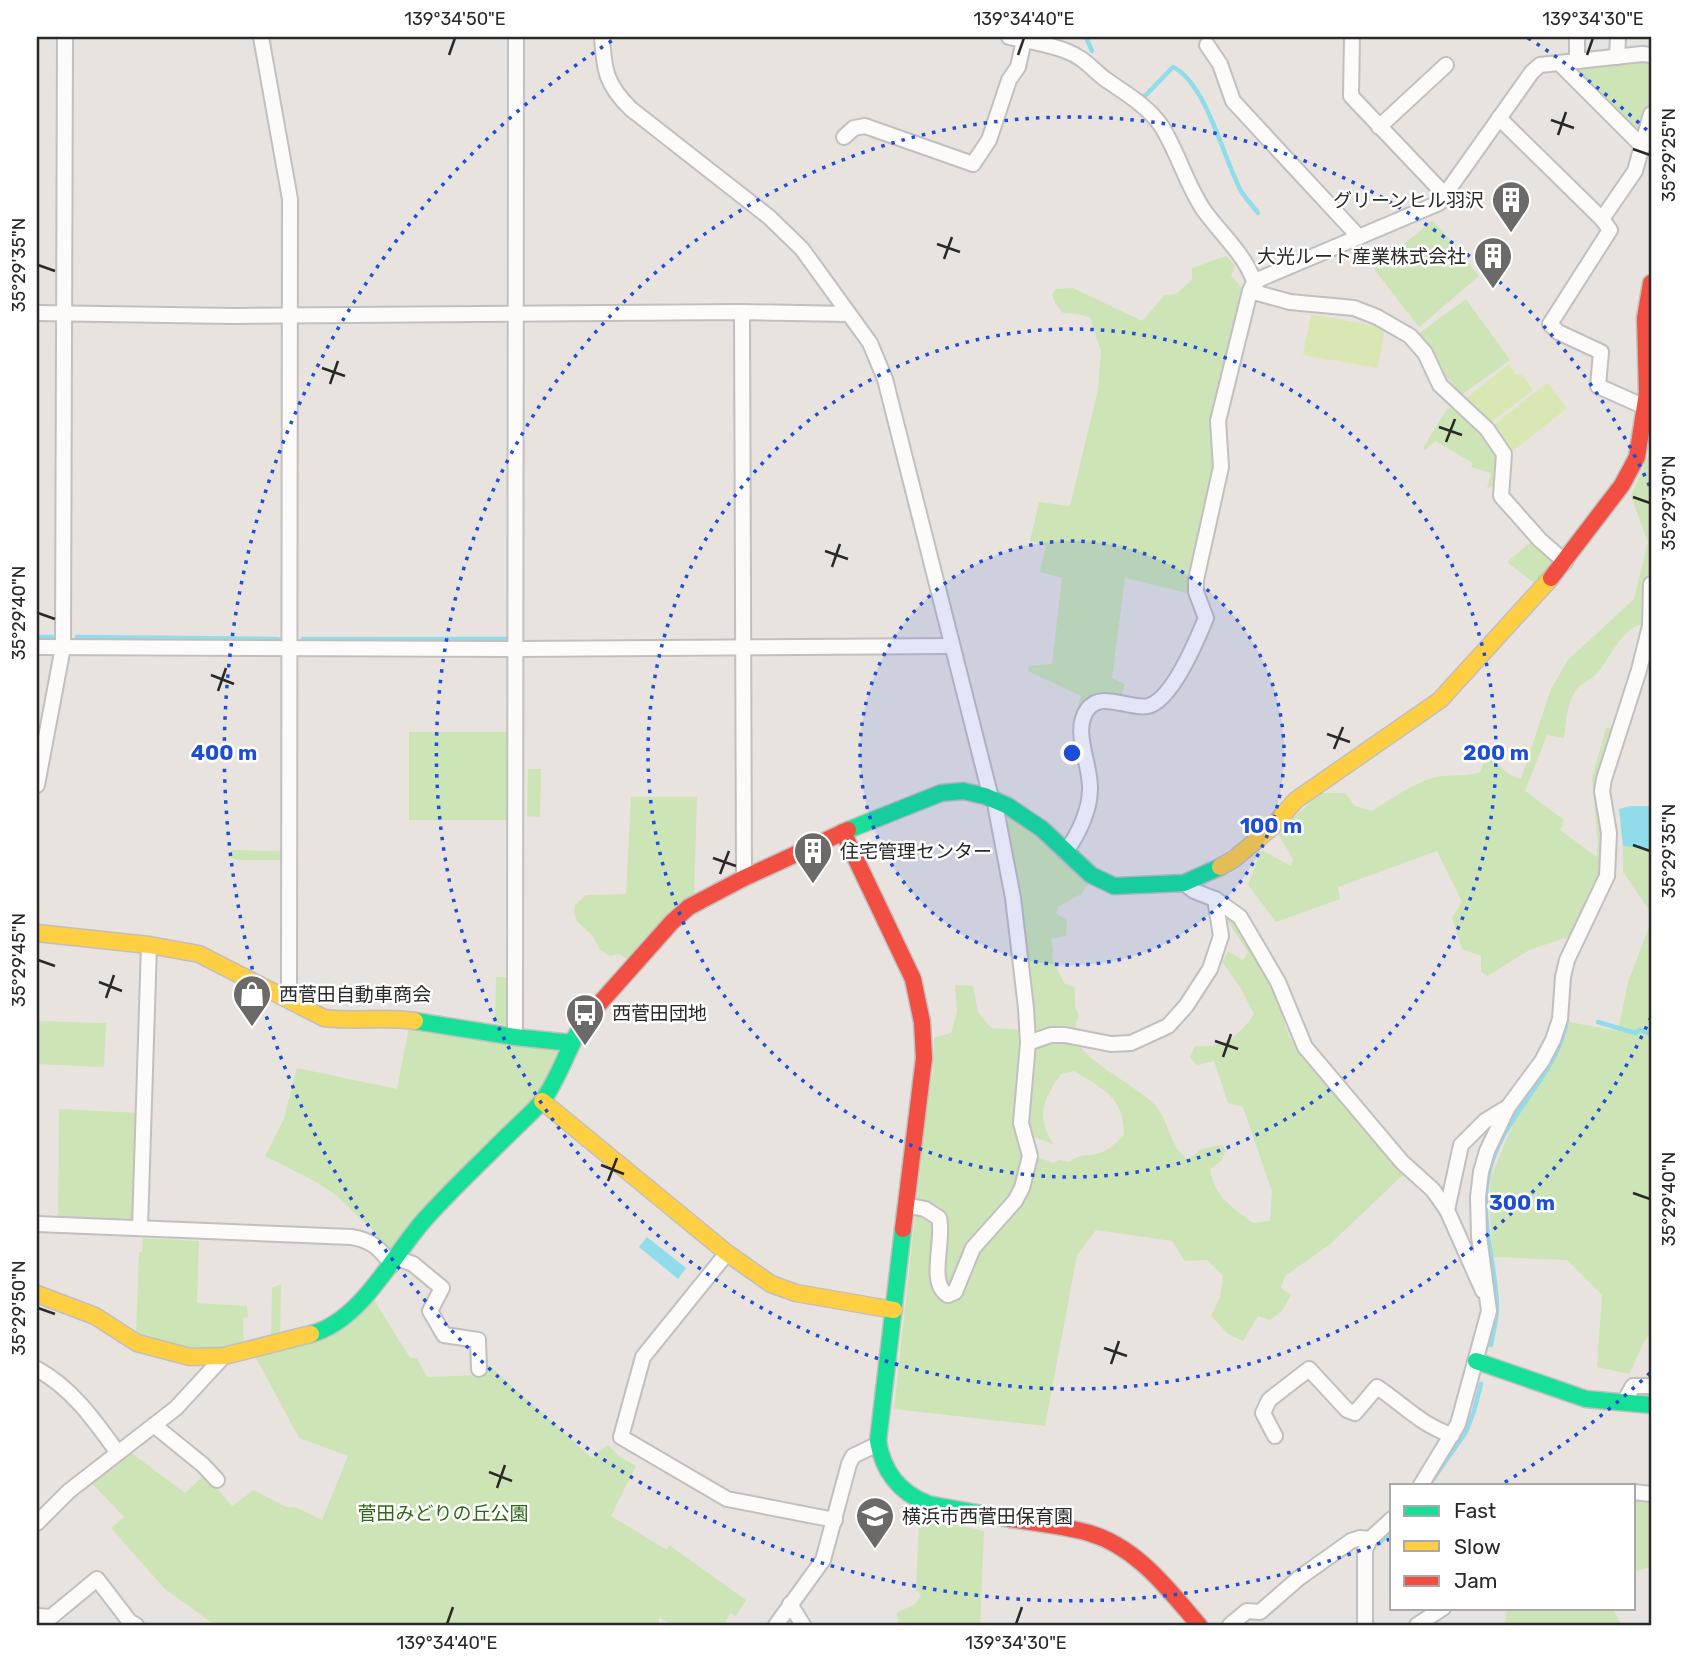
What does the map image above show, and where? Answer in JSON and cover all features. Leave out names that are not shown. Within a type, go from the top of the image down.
[{"type":"street","points":[[37,785],[63,647],[65,37]]},
{"type":"street","points":[[261,37],[290,199],[289,1000]]},
{"type":"street","points":[[515,1037],[516,37]]},
{"type":"street","points":[[602,37],[606,74],[616,95],[769,217],[802,249],[870,343],[885,379],[996,809],[1013,898],[1027,1008],[1028,1043],[1021,1122],[1030,1156],[1027,1170],[1015,1201],[973,1248],[955,1292],[948,1295],[942,1292],[937,1278],[942,1228],[939,1218],[925,1209],[906,1205]]},
{"type":"street","points":[[1009,37],[1067,51],[1087,61],[1102,77],[1139,103],[1160,125],[1195,196],[1217,229],[1240,255],[1255,281],[1257,293],[1290,302],[1354,308],[1377,317],[1410,336],[1424,353],[1440,385],[1487,429],[1504,454],[1501,496],[1540,540],[1565,562]]},
{"type":"street","points":[[1352,37],[1351,96],[1446,196]]},
{"type":"street","points":[[1577,37],[1577,61]]},
{"type":"street","points":[[1617,57],[1618,37]]},
{"type":"street","points":[[844,137],[854,128],[865,126],[973,164],[989,140],[1009,80],[1018,67],[1024,40]]},
{"type":"street","points":[[1207,45],[1220,64],[1233,101],[1359,237]]},
{"type":"street","points":[[1065,852],[1074,842],[1090,791],[1081,730],[1085,712],[1092,704],[1102,701],[1147,706],[1155,702],[1182,671],[1206,618],[1196,592],[1196,580],[1221,467],[1218,421],[1250,291],[1255,281],[1439,203],[1532,72],[1540,65],[1651,55]]},
{"type":"street","points":[[1559,63],[1643,147]]},
{"type":"street","points":[[1379,127],[1446,65]]},
{"type":"street","points":[[1602,219],[1635,171],[1651,114]]},
{"type":"street","points":[[1499,118],[1610,230],[1550,324],[1558,332],[1601,352],[1598,386],[1645,407]]},
{"type":"street","points":[[37,1294],[95,1316],[137,1343],[190,1357],[224,1356],[319,1332],[358,1303],[395,1261],[424,1220],[542,1101],[561,1069],[580,1026],[672,922],[689,907],[744,878],[844,832],[942,793],[963,791],[994,800],[1042,829],[1091,875],[1114,886],[1184,883],[1234,859],[1306,793],[1358,753],[1440,700],[1565,562],[1622,485],[1637,457],[1645,451],[1648,377],[1643,322],[1651,283]]},
{"type":"street","points":[[37,313],[234,316],[516,312],[849,314]]},
{"type":"street","points":[[742,312],[741,646],[744,878]]},
{"type":"street","points":[[1421,1484],[1452,1435],[1489,1311],[1479,1236],[1478,1197],[1487,1151],[1508,1107],[1542,1061],[1553,1040],[1560,1019],[1567,960],[1607,876],[1609,834],[1602,791],[1650,626],[1651,584]]},
{"type":"street","points":[[37,647],[516,649],[952,646]]},
{"type":"street","points":[[844,832],[905,959],[919,1003],[924,1042],[878,1444],[885,1469],[895,1483],[914,1499],[969,1513],[1089,1534],[1108,1540],[1140,1560],[1199,1625]]},
{"type":"street","points":[[1184,883],[1194,891],[1215,899],[1240,917],[1278,982],[1305,1047],[1402,1162],[1433,1190],[1447,1210],[1480,1287],[1488,1298]]},
{"type":"street","points":[[1028,1043],[1051,1035],[1065,1035],[1111,1044],[1131,1043],[1168,1026],[1186,1006],[1210,969],[1221,936],[1215,899]]},
{"type":"street","points":[[37,933],[149,945],[200,954],[312,1013],[331,1019],[390,1017],[515,1037],[572,1043]]},
{"type":"street","points":[[140,1227],[149,945]]},
{"type":"street","points":[[542,1101],[727,1253],[771,1284],[786,1290],[894,1310]]},
{"type":"street","points":[[1447,1210],[1461,1145],[1485,1121],[1508,1107]]},
{"type":"street","points":[[37,1224],[365,1239],[395,1261],[413,1264],[442,1288],[430,1311],[444,1335],[478,1340],[479,1370]]},
{"type":"street","points":[[727,1253],[643,1357],[621,1437],[727,1499],[835,1520]]},
{"type":"street","points":[[37,1523],[69,1491],[155,1426],[194,1391],[224,1356]]},
{"type":"street","points":[[1476,1361],[1586,1399],[1651,1405]]},
{"type":"street","points":[[37,1369],[51,1377],[78,1401],[118,1453]]},
{"type":"street","points":[[1275,1436],[1263,1413],[1269,1400],[1309,1369],[1347,1410],[1355,1413],[1377,1387],[1418,1420],[1433,1429],[1452,1435]]},
{"type":"street","points":[[1624,1402],[1633,1386],[1651,1386]]},
{"type":"street","points":[[155,1426],[204,1465],[217,1480]]},
{"type":"street","points":[[776,1625],[823,1560],[853,1456],[878,1444]]},
{"type":"street","points":[[1365,1625],[1365,1550],[1370,1539],[1390,1521]]},
{"type":"street","points":[[1230,1625],[1247,1611],[1260,1612],[1299,1578],[1351,1541],[1370,1539]]},
{"type":"street","points":[[37,1616],[51,1617],[97,1579],[131,1624]]},
{"type":"street","points":[[790,1604],[803,1625]]},
{"type":"street","points":[[1424,1623],[1440,1610]]},
{"type":"green space","points":[[1651,60],[1651,96],[1640,140],[1569,67]]},
{"type":"green space","points":[[1433,220],[1479,276],[1419,327],[1374,269]]},
{"type":"green space","points":[[1226,256],[1235,265],[1231,276],[1247,293],[1195,595],[1125,578],[1112,678],[1125,684],[1121,697],[1103,697],[1079,728],[1072,726],[1081,696],[1028,671],[1029,666],[1052,664],[1062,578],[1040,572],[1046,545],[1030,541],[1039,502],[1070,506],[1098,390],[1101,351],[1090,317],[1063,313],[1052,294],[1056,289],[1073,288],[1142,321],[1165,295],[1176,294],[1192,280],[1192,268]]},
{"type":"green space","points":[[1466,299],[1510,360],[1460,396],[1417,335]]},
{"type":"green space","points":[[1311,314],[1385,328],[1378,368],[1303,355]]},
{"type":"green space","points":[[1509,364],[1533,390],[1489,424],[1463,401]]},
{"type":"green space","points":[[1547,383],[1567,408],[1512,452],[1491,427]]},
{"type":"green space","points":[[1455,407],[1486,433],[1501,454],[1495,485],[1487,489],[1491,473],[1471,467],[1473,463],[1435,441],[1425,450],[1423,448],[1447,409]]},
{"type":"green space","points":[[1649,455],[1651,574],[1647,624],[1630,630],[1623,636],[1594,676],[1576,690],[1566,719],[1564,738],[1547,735],[1525,791],[1564,820],[1560,830],[1597,857],[1592,778],[1606,728],[1613,728],[1599,779],[1606,866],[1589,906],[1568,937],[1529,950],[1488,976],[1481,972],[1481,956],[1462,949],[1452,918],[1462,902],[1437,851],[1338,887],[1340,899],[1276,922],[1248,885],[1261,850],[1291,866],[1293,859],[1277,832],[1321,793],[1345,793],[1355,806],[1372,811],[1427,780],[1480,772],[1484,762],[1481,750],[1510,775],[1521,779],[1551,689],[1568,660],[1634,599],[1648,542],[1631,496]]},
{"type":"green space","points":[[1533,540],[1563,564],[1542,589],[1507,562]]},
{"type":"green space","points":[[409,732],[514,732],[512,820],[409,820]]},
{"type":"green space","points":[[528,769],[541,769],[540,817],[527,816]]},
{"type":"green space","points":[[631,797],[697,797],[694,899],[630,961],[619,954],[610,956],[600,950],[593,936],[577,921],[574,913],[575,905],[586,895],[626,894]]},
{"type":"green space","points":[[1008,809],[1045,835],[1092,879],[1081,894],[1058,907],[1056,913],[1067,920],[1066,936],[1051,939],[1052,958],[1064,983],[1075,988],[1075,1007],[1079,1016],[1075,1035],[1080,1046],[1099,1064],[1155,1105],[1181,1154],[1188,1160],[1201,1149],[1221,1145],[1226,1150],[1221,1161],[1210,1169],[1215,1186],[1232,1207],[1253,1223],[1270,1221],[1272,1192],[1243,1107],[1228,1103],[1214,1061],[1197,1065],[1190,1057],[1195,1046],[1222,1043],[1236,1035],[1254,1014],[1240,987],[1222,962],[1228,951],[1243,960],[1248,952],[1225,917],[1226,910],[1244,931],[1258,955],[1277,998],[1289,1037],[1405,1173],[1329,1245],[1285,1276],[1281,1288],[1291,1295],[1282,1311],[1270,1320],[1258,1316],[1243,1341],[1228,1334],[1211,1316],[1220,1297],[1223,1276],[1207,1260],[1185,1261],[1172,1241],[1096,1230],[1077,1255],[1045,1426],[894,1409],[933,1071],[934,1038],[951,1033],[957,1012],[955,985],[973,986],[978,1012],[991,1028],[1018,1030],[1026,1039],[1012,1125],[1027,1154],[1054,1163],[1058,1160],[1069,1162],[1080,1156],[1104,1151],[1124,1135],[1123,1122],[1116,1103],[1103,1089],[1074,1071],[1061,1074],[1046,1100],[1043,1117],[1054,1145],[1030,1135],[1025,1116],[1033,1037],[1032,996],[1018,884],[1006,821]]},
{"type":"green space","points":[[1623,846],[1651,850],[1651,913],[1623,872]]},
{"type":"green space","points":[[232,850],[285,851],[286,860],[237,860],[229,857]]},
{"type":"green space","points":[[1651,922],[1651,1333],[1629,1374],[1597,1367],[1602,1295],[1567,1260],[1493,1257],[1489,1197],[1491,1177],[1514,1122],[1558,1054],[1569,1022],[1618,1031],[1628,982]]},
{"type":"green space","points":[[496,977],[512,977],[511,1021],[506,1025],[495,1023]]},
{"type":"green space","points":[[37,1021],[106,1023],[104,1067],[37,1064]]},
{"type":"green space","points":[[409,1027],[566,1050],[542,1096],[394,1252],[379,1242],[374,1231],[337,1196],[318,1183],[265,1156],[284,1119],[297,1068],[397,1089]]},
{"type":"green space","points":[[59,1109],[140,1113],[136,1221],[58,1217]]},
{"type":"green space","points":[[143,1238],[199,1241],[197,1303],[247,1306],[248,1317],[243,1318],[244,1348],[217,1355],[136,1333],[139,1252],[142,1252]]},
{"type":"green space","points":[[281,1284],[280,1341],[271,1343],[272,1288]]},
{"type":"green space","name":"菅田みどりの丘公園","points":[[374,1300],[410,1358],[417,1358],[427,1377],[483,1375],[483,1360],[592,1458],[608,1445],[620,1457],[636,1466],[611,1516],[667,1550],[669,1545],[746,1600],[736,1616],[730,1613],[724,1625],[672,1625],[659,1617],[659,1625],[215,1625],[165,1589],[111,1528],[124,1517],[89,1480],[130,1452],[185,1493],[205,1474],[232,1506],[254,1490],[286,1507],[295,1507],[322,1520],[348,1456],[299,1438],[255,1356]]},
{"type":"green space","points":[[1636,1496],[1651,1499],[1651,1567],[1636,1571]]},
{"type":"green space","points":[[919,1516],[984,1531],[980,1625],[898,1625],[897,1613],[914,1604],[921,1594],[916,1591]]},
{"type":"green space","points":[[1507,1610],[1613,1610],[1622,1625],[1505,1625]]},
{"type":"water","points":[[1651,806],[1650,850],[1623,846],[1619,809]]},
{"type":"water","points":[[647,1237],[686,1268],[678,1279],[639,1247]]},
{"type":"waterway","points":[[1086,37],[1092,51]]},
{"type":"waterway","points":[[1142,96],[1173,67],[1185,76],[1205,105],[1241,191],[1258,213]]},
{"type":"waterway","points":[[37,637],[52,637]]},
{"type":"waterway","points":[[77,637],[278,639]]},
{"type":"waterway","points":[[303,639],[507,639]]},
{"type":"waterway","points":[[1491,1345],[1497,1307],[1487,1226],[1488,1178],[1503,1136],[1552,1061],[1567,1020]]},
{"type":"waterway","points":[[1598,1022],[1635,1033],[1640,1030],[1651,1034]]},
{"type":"waterway","points":[[1430,1484],[1466,1432],[1481,1384]]},
{"type":"waterway","points":[[1379,1543],[1390,1533]]},
{"type":"traffic: fast","points":[[848,830],[941,793],[963,791],[985,796],[1008,806],[1042,829],[1091,875],[1114,886],[1184,883],[1220,867]]},
{"type":"traffic: fast","points":[[311,1334],[329,1327],[361,1301],[426,1218],[543,1100],[578,1032],[592,1012]]},
{"type":"traffic: fast","points":[[415,1021],[572,1043]]},
{"type":"traffic: fast","points":[[903,1229],[878,1441],[880,1452],[894,1480],[918,1499],[928,1504],[1010,1519]]},
{"type":"traffic: fast","points":[[1476,1361],[1586,1399],[1651,1405]]},
{"type":"traffic: slow","points":[[1220,867],[1234,859],[1271,828],[1296,800],[1440,700],[1551,578]]},
{"type":"traffic: slow","points":[[37,933],[149,945],[199,954],[324,1018],[415,1021]]},
{"type":"traffic: slow","points":[[542,1101],[727,1253],[771,1284],[796,1293],[894,1310]]},
{"type":"traffic: slow","points":[[37,1294],[95,1316],[137,1343],[190,1357],[224,1356],[311,1334]]},
{"type":"traffic: jam","points":[[1551,578],[1622,485],[1637,457],[1647,393],[1645,318],[1651,283]]},
{"type":"traffic: jam","points":[[592,1012],[672,922],[689,907],[744,878],[848,830]]},
{"type":"traffic: jam","points":[[843,832],[913,979],[922,1022],[924,1058],[903,1229]]},
{"type":"traffic: jam","points":[[1010,1519],[1089,1533],[1106,1539],[1122,1548],[1150,1571],[1199,1625]]},
{"type":"place","name":"グリーンヒル羽沢","points":[[1511,234]]},
{"type":"place","name":"大光ルート産業株式会社","points":[[1493,290]]},
{"type":"place","name":"住宅管理センター","points":[[813,885]]},
{"type":"place","name":"西菅田自動車商会","points":[[252,1028]]},
{"type":"place","name":"西菅田団地","points":[[585,1047]]},
{"type":"place","name":"横浜市西菅田保育園","points":[[875,1550]]}]
